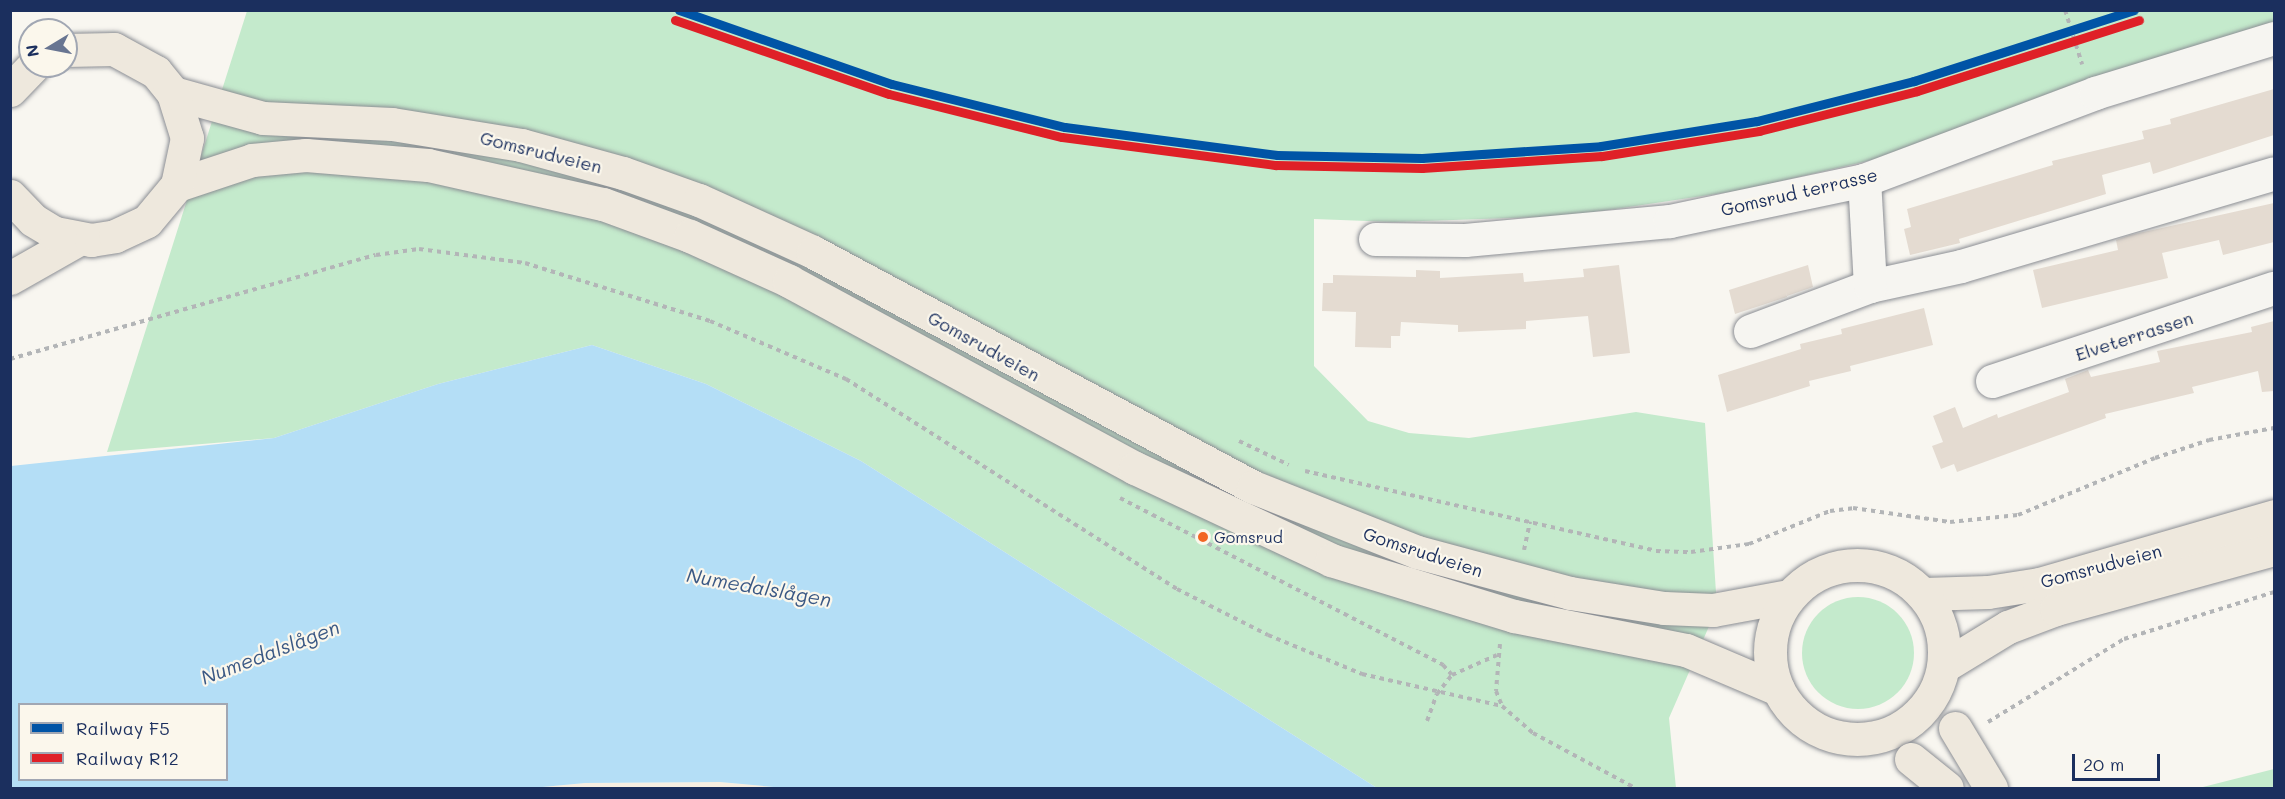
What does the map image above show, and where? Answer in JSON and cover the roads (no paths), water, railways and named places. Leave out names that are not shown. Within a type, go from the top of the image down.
[{"type":"main road","points":[[10,278],[78,239],[115,236],[137,227],[157,213],[177,185],[187,138],[173,93],[136,58],[114,49],[78,50]]},
{"type":"main road","points":[[10,90],[22,78]]},
{"type":"main road","name":"Gomsrudveien","points":[[173,93],[263,118],[392,124],[521,145],[623,173],[699,200],[822,257],[1253,487],[1417,552],[1570,593],[1664,608],[1713,610],[1790,596]]},
{"type":"main road","name":"Gomsrudveien","points":[[177,185],[252,160],[306,155],[438,167],[603,204],[789,280],[1135,468],[1331,560],[1514,616],[1686,650],[1778,689]]},
{"type":"main road","points":[[10,196],[33,220],[78,239]]},
{"type":"main road","name":"Gomsrudveien","points":[[1924,594],[1988,592],[2039,584],[2274,516]]},
{"type":"main road","name":"Gomsrudveien","points":[[1942,672],[2008,627],[2056,609],[2274,549]]},
{"type":"main road","points":[[1869,739],[1913,719],[1931,699],[1942,672],[1941,626],[1924,594],[1889,570],[1857,564],[1825,570],[1790,596],[1770,640],[1772,672],[1778,689],[1806,723],[1836,736],[1869,739],[1911,759],[1947,789]]},
{"type":"main road","points":[[1942,672],[1970,726],[1991,789]]},
{"type":"street","name":"Gomsrud terrasse","points":[[1375,239],[1466,240],[1670,221],[1864,180],[2095,93],[2274,38]]},
{"type":"street","points":[[1750,331],[1870,286],[1961,266],[2274,173]]},
{"type":"street","points":[[1864,180],[1870,286]]},
{"type":"street","name":"Elveterrassen","points":[[1992,381],[2274,288]]},
{"type":"water","name":"Numedalslågen","points":[[592,345],[706,384],[861,461],[1377,788],[785,788],[720,782],[585,783],[532,788],[11,788],[11,466],[274,438],[438,384]]},
{"type":"rail line","name":"F5","points":[[679,10],[892,84],[1065,127],[1277,155],[1422,158],[1601,146],[1757,121],[1914,81],[2134,10]]},
{"type":"rail line","name":"R12","points":[[675,20],[889,94],[1062,137],[1276,165],[1422,168],[1602,156],[1759,131],[1917,91],[2139,20]]},
{"type":"place","name":"Gomsrud","points":[[1203,537]]}]
